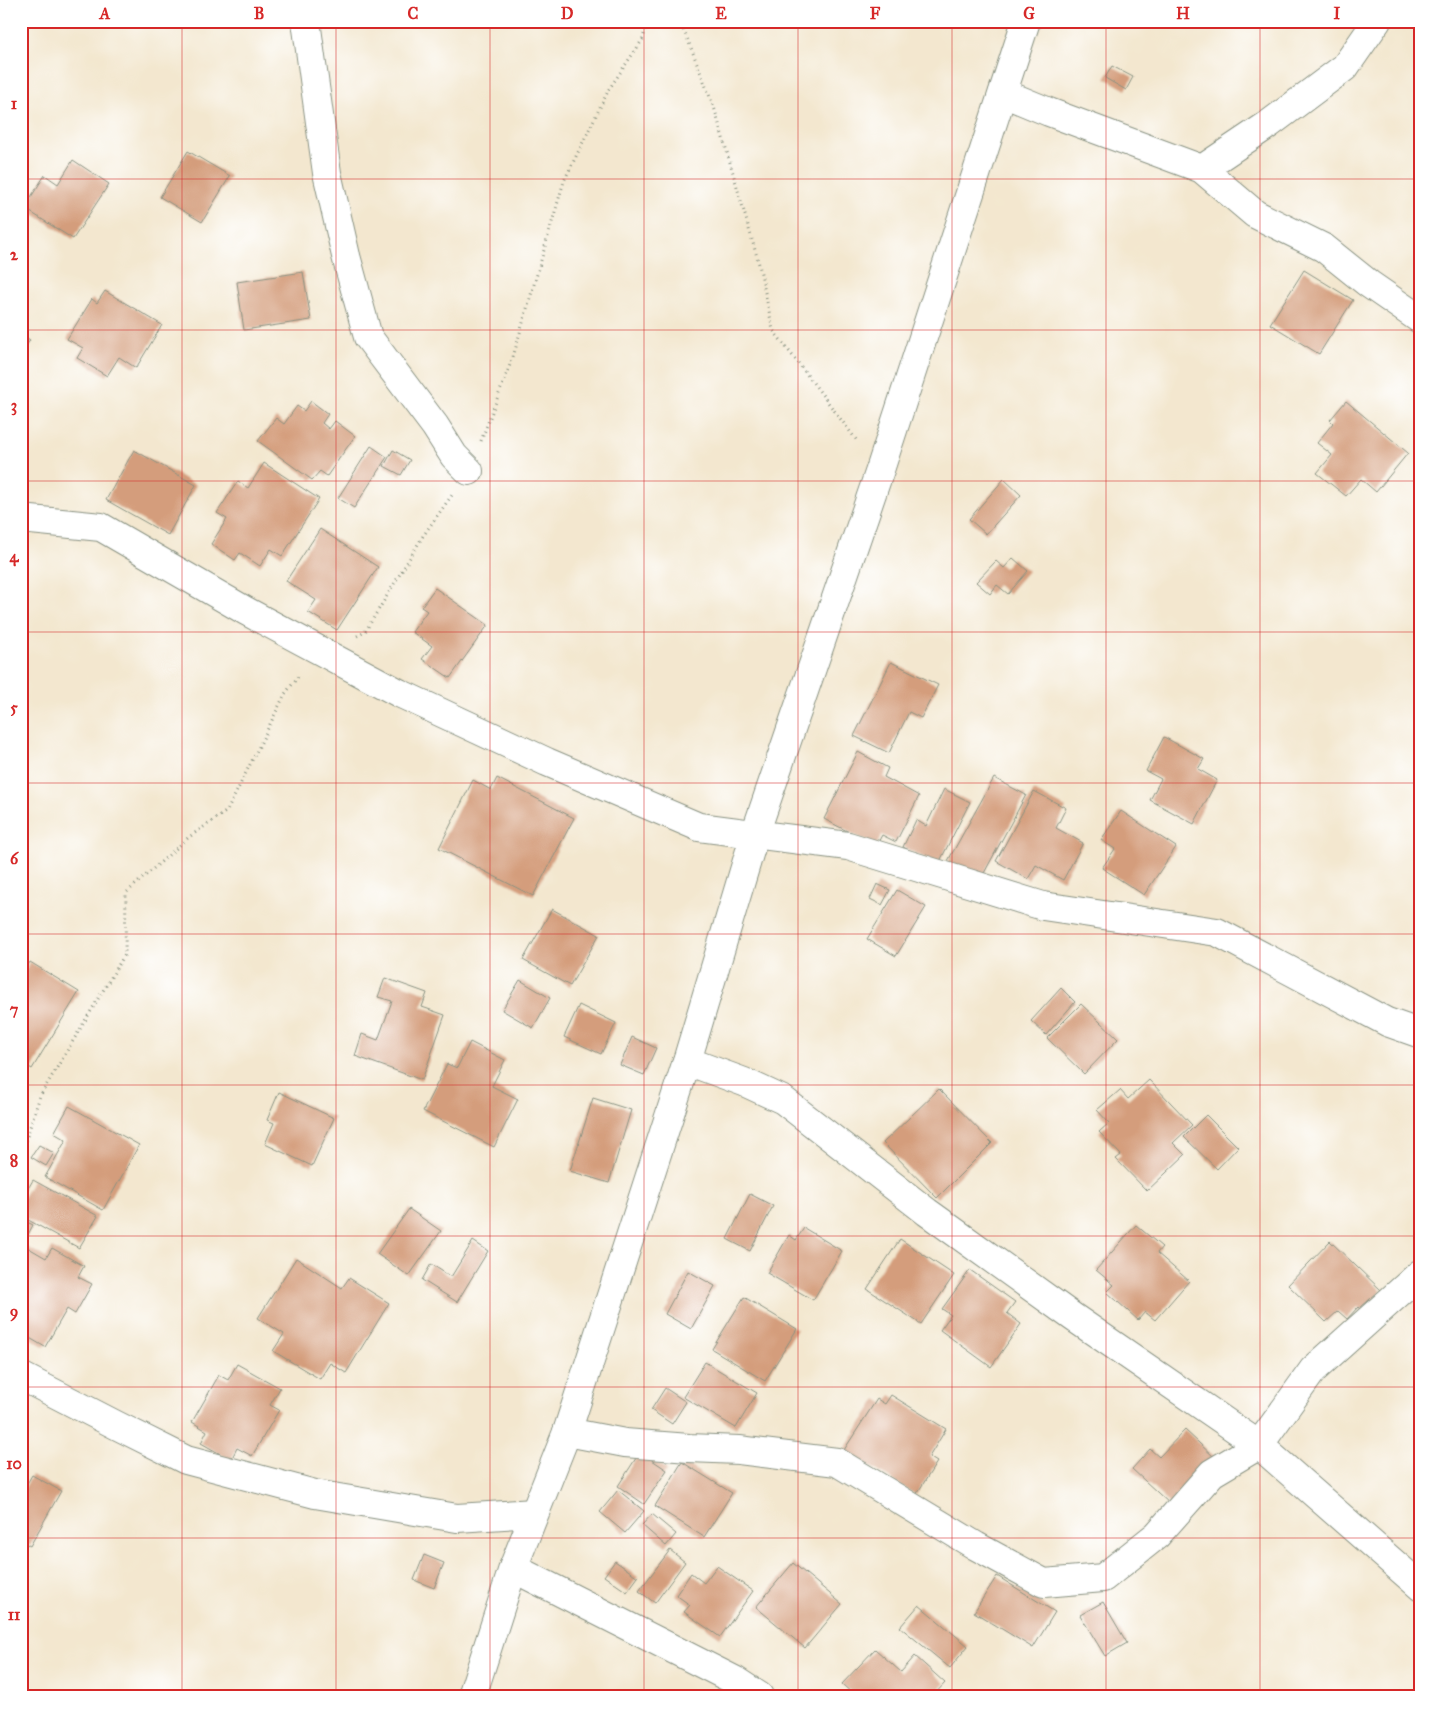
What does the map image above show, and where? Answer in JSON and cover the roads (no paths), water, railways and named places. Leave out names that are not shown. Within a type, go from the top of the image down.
[{"type":"street","points":[[306,21],[327,173],[346,256],[368,337],[435,426],[454,456],[469,471]]},
{"type":"street","points":[[472,1696],[513,1568],[567,1432],[687,1061],[755,834],[881,467],[1026,21]]},
{"type":"street","points":[[1202,169],[1269,124],[1345,67],[1377,21]]},
{"type":"street","points":[[1003,92],[1049,112],[1202,169],[1255,214],[1324,248],[1369,284],[1421,320]]},
{"type":"street","points":[[21,520],[101,527],[246,611],[399,693],[547,762],[699,828],[848,846],[1043,906],[1217,932],[1387,1022],[1421,1034]]},
{"type":"street","points":[[687,1061],[744,1082],[783,1100],[927,1212],[1081,1322],[1259,1445],[1421,1587]]},
{"type":"street","points":[[567,1432],[626,1443],[740,1450],[837,1462],[976,1546],[1044,1583],[1103,1578],[1157,1535],[1212,1473],[1259,1445],[1313,1370],[1421,1272]]},
{"type":"street","points":[[24,1381],[186,1460],[306,1491],[457,1518],[534,1514]]},
{"type":"street","points":[[513,1568],[736,1681],[759,1696]]}]
